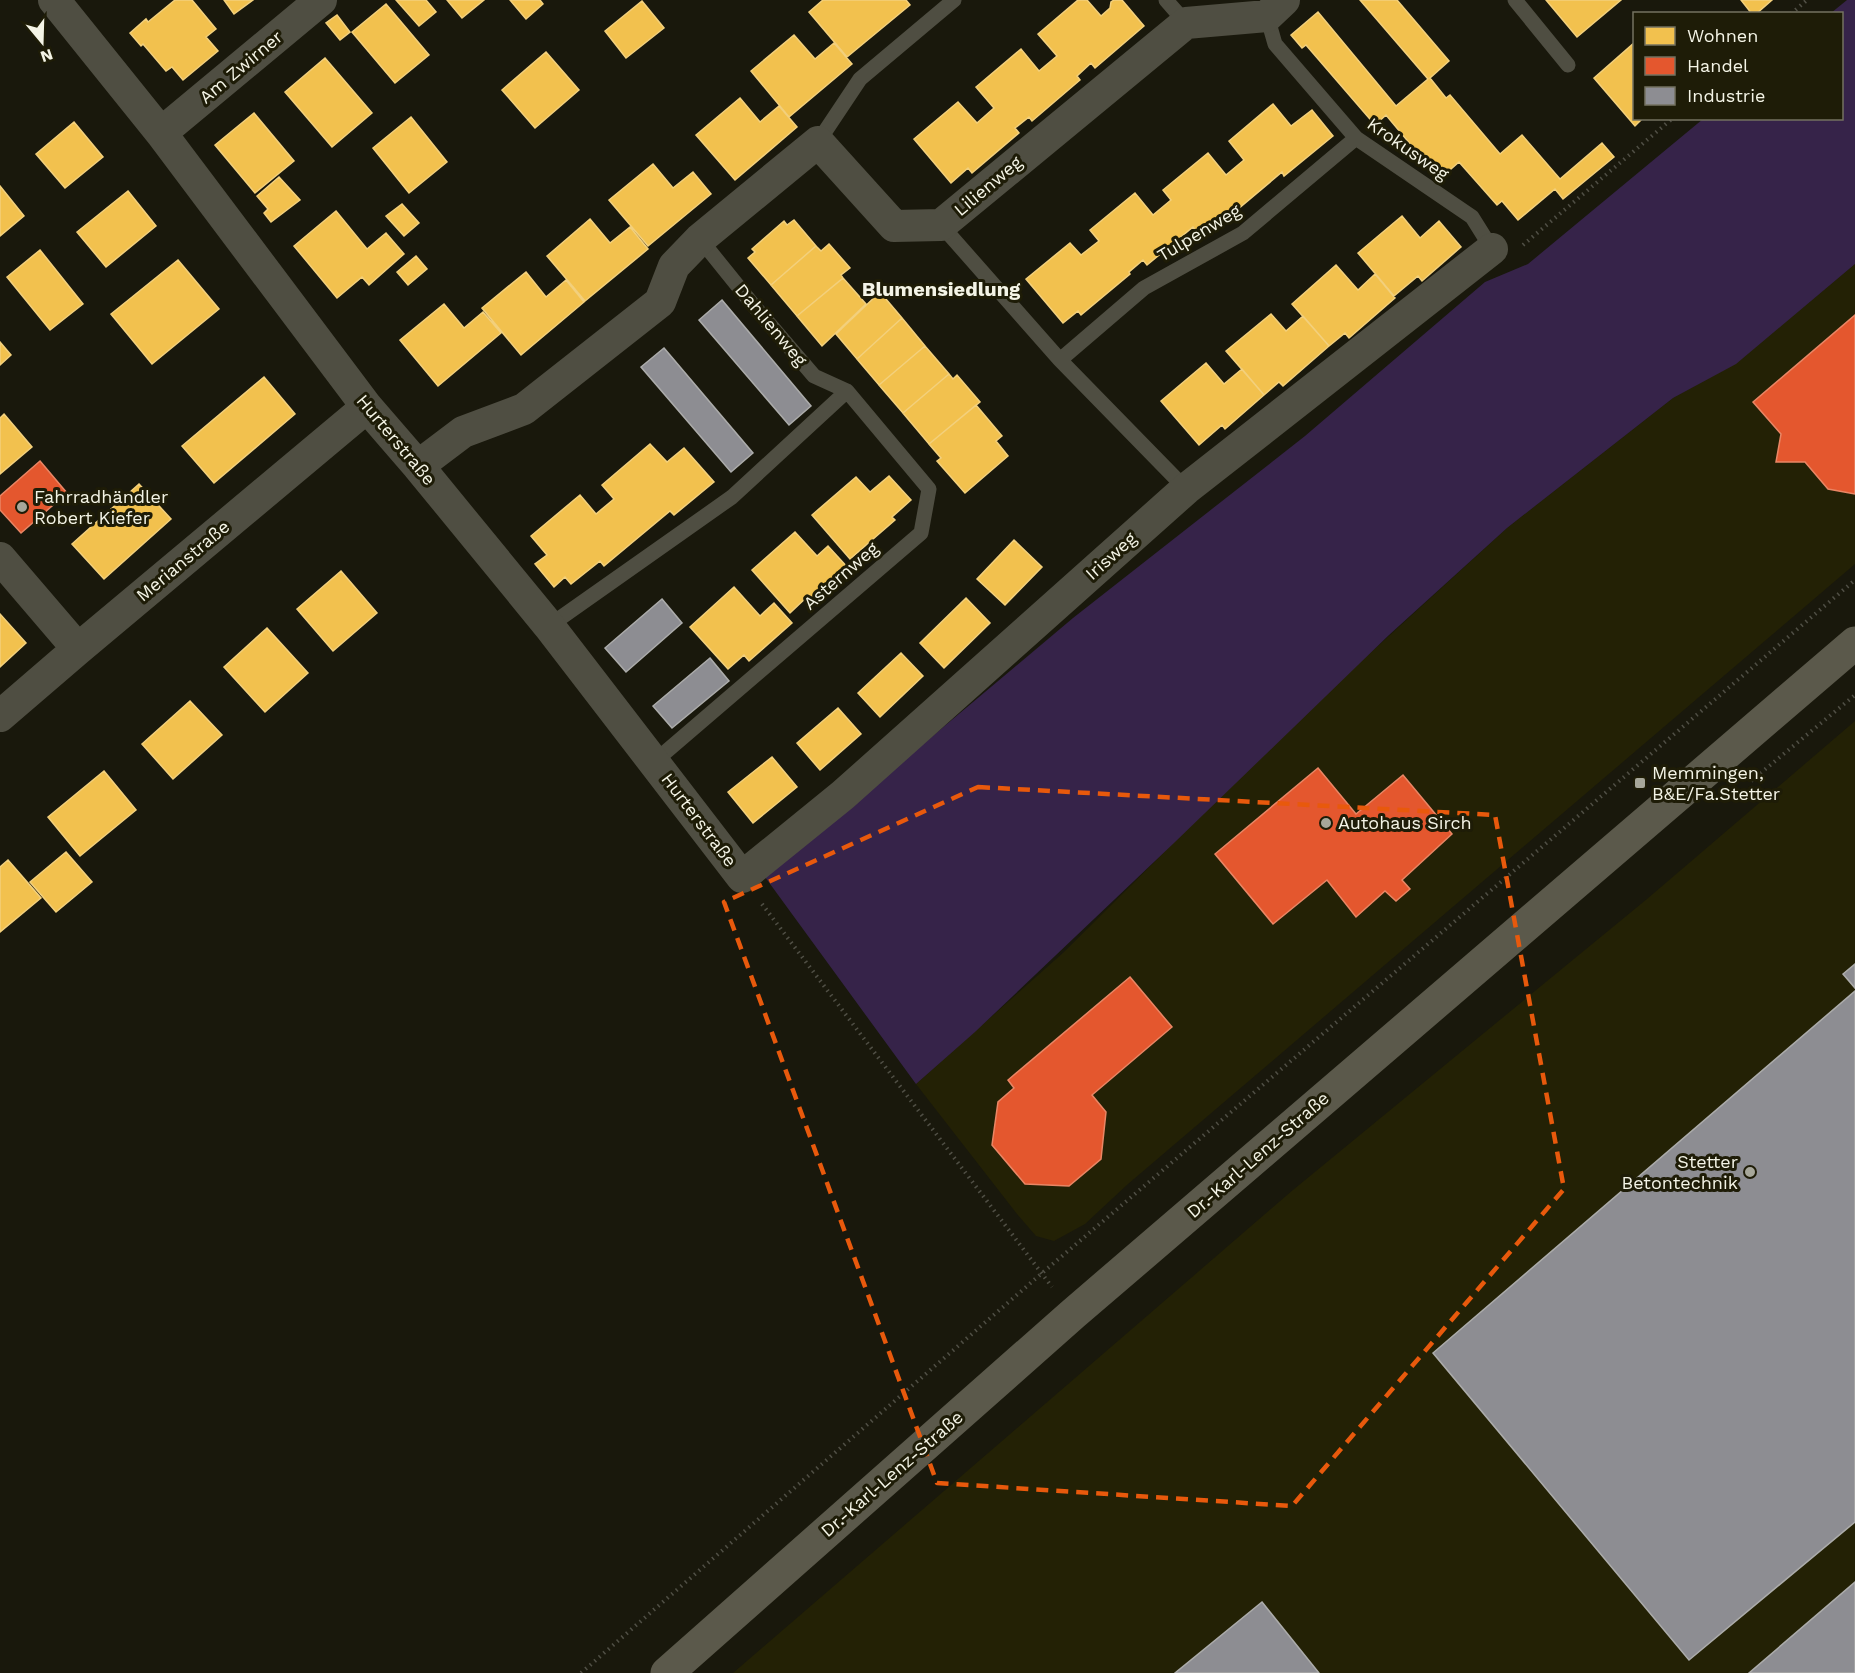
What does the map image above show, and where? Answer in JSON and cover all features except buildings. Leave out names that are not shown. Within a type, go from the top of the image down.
[{"type":"street","name":"Hurterstraße","points":[[54,0],[161,133],[367,407],[549,626],[742,877]]},
{"type":"street","name":"Am Zwirner","points":[[161,133],[321,0]]},
{"type":"street","points":[[1186,23],[1275,8]]},
{"type":"street","name":"Lilienweg","points":[[818,142],[894,226],[941,225],[1186,23]]},
{"type":"street","points":[[418,466],[463,432],[524,409],[660,302],[674,266],[700,239],[818,142]]},
{"type":"street","name":"Irisweg","points":[[742,877],[843,795],[1186,489],[1492,249]]},
{"type":"street","name":"Merianstraße","points":[[0,716],[367,407]]},
{"type":"street","points":[[0,558],[78,649]]},
{"type":"street","name":"Dr.-Karl-Lenz-Straße","points":[[667,1673],[1073,1314],[1855,643]]},
{"type":"lane","points":[[818,142],[860,79],[954,0]]},
{"type":"lane","points":[[1166,0],[1186,23]]},
{"type":"lane","points":[[1515,0],[1568,65]]},
{"type":"lane","name":"Krokusweg","points":[[1275,8],[1275,44],[1356,138],[1472,217],[1492,249]]},
{"type":"lane","name":"Tulpenweg","points":[[1060,360],[1144,288],[1243,233],[1356,138]]},
{"type":"lane","points":[[941,225],[1060,360],[1186,489]]},
{"type":"lane","name":"Dahlienweg","points":[[700,239],[813,376],[847,391]]},
{"type":"lane","points":[[549,626],[732,497],[847,391]]},
{"type":"lane","name":"Asternweg","points":[[654,762],[921,533],[929,489],[847,391]]},
{"type":"path","points":[[1793,12],[1807,0]]},
{"type":"path","points":[[1492,249],[1508,253],[1528,243],[1671,120]]},
{"type":"path","points":[[581,1673],[1041,1274],[1855,580]]},
{"type":"path","points":[[742,877],[1073,1314]]},
{"type":"highlighted area","points":[[978,787],[1495,815],[1564,1189],[1292,1506],[937,1483],[724,902]]},
{"type":"shaded area","points":[[1847,0],[1855,0],[1855,264],[1736,364],[1673,398],[1507,528],[1389,635],[975,1032],[916,1084],[765,877],[1073,618],[1305,436],[1485,282],[1528,264],[1702,120],[1843,120],[1843,12],[1832,12]]},
{"type":"shaded area","points":[[1855,264],[1855,564],[1128,1184],[1085,1224],[1054,1241],[1036,1236],[916,1084],[1064,952],[1296,721],[1507,528],[1673,398],[1736,363]]},
{"type":"shaded area","points":[[1855,721],[1855,1673],[733,1673],[1293,1190],[1647,899]]},
{"type":"place","name":"Fahrradhändler Robert Kiefer","points":[[22,507]]},
{"type":"place","name":"Memmingen, B&E/Fa.Stetter","points":[[1640,783]]},
{"type":"place","name":"Autohaus Sirch","points":[[1326,823]]},
{"type":"place","name":"Stetter Betontechnik","points":[[1750,1172]]},
{"type":"district","name":"Blumensiedlung","points":[[941,289]]}]
